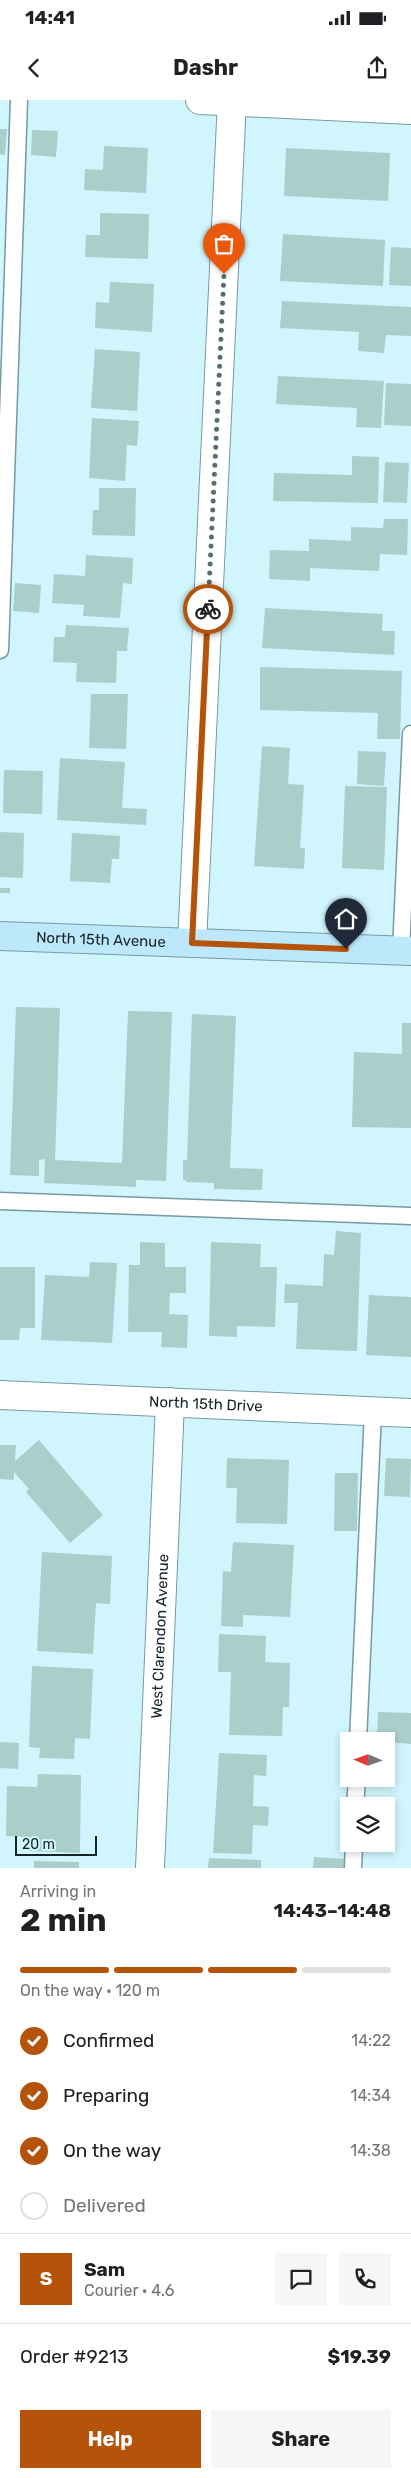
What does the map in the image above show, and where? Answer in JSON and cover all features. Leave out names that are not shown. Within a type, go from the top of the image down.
[{"type":"street","points":[[200,100],[411,110]]},
{"type":"street","points":[[192,943],[232,101]]},
{"type":"street","name":"North 15th Avenue","points":[[0,936],[406,951]]},
{"type":"street","name":"North 15th Drive","points":[[0,1395],[411,1413]]},
{"type":"street","name":"West Clarendon Avenue","points":[[150,1868],[170,1402]]},
{"type":"lane","points":[[0,650],[19,100]]},
{"type":"lane","points":[[406,951],[411,734]]},
{"type":"lane","points":[[0,1201],[411,1216]]},
{"type":"lane","points":[[358,1732],[373,1411]]},
{"type":"lane","points":[[353,1868],[354,1852]]},
{"type":"building","points":[[0,129],[7,129],[5,155],[0,154]]},
{"type":"building","points":[[32,130],[58,131],[56,157],[31,155]]},
{"type":"building","points":[[104,146],[148,148],[146,193],[84,190],[85,169],[103,170]]},
{"type":"building","points":[[286,148],[390,153],[388,201],[284,196]]},
{"type":"building","points":[[100,213],[149,214],[148,259],[85,257],[86,235],[100,235]]},
{"type":"building","points":[[283,234],[385,240],[383,286],[280,281]]},
{"type":"building","points":[[391,247],[411,248],[411,286],[389,285]]},
{"type":"building","points":[[110,282],[154,284],[152,332],[95,328],[96,302],[109,303]]},
{"type":"building","points":[[282,301],[411,307],[411,336],[386,335],[384,353],[358,351],[359,332],[280,328]]},
{"type":"building","points":[[95,349],[140,352],[137,411],[91,408]]},
{"type":"building","points":[[278,376],[384,381],[381,428],[356,427],[357,408],[276,404]]},
{"type":"building","points":[[386,383],[411,384],[411,426],[384,425]]},
{"type":"building","points":[[92,418],[139,421],[137,446],[127,445],[125,481],[89,478]]},
{"type":"building","points":[[352,456],[379,457],[378,503],[273,501],[274,473],[352,475]]},
{"type":"building","points":[[385,462],[409,463],[407,503],[383,502]]},
{"type":"building","points":[[99,488],[136,488],[135,536],[92,535],[93,510],[99,510]]},
{"type":"building","points":[[384,519],[408,519],[407,555],[380,554],[379,571],[310,568],[310,581],[269,579],[270,550],[309,551],[309,539],[351,541],[351,527],[383,528]]},
{"type":"building","points":[[86,555],[133,558],[132,584],[123,583],[120,618],[83,616],[84,605],[52,603],[54,574],[85,576]]},
{"type":"building","points":[[15,583],[41,585],[39,613],[13,611]]},
{"type":"building","points":[[265,608],[383,614],[382,631],[395,631],[394,655],[262,648]]},
{"type":"building","points":[[66,625],[129,628],[127,651],[117,651],[116,683],[76,682],[77,663],[53,662],[54,637],[65,637]]},
{"type":"building","points":[[260,667],[402,671],[400,739],[377,739],[378,713],[260,710]]},
{"type":"building","points":[[91,694],[128,694],[126,749],[89,748]]},
{"type":"building","points":[[262,746],[290,748],[288,784],[304,785],[300,848],[305,848],[304,869],[254,866]]},
{"type":"building","points":[[358,751],[386,752],[384,786],[357,784]]},
{"type":"building","points":[[60,758],[125,762],[122,808],[147,809],[146,825],[57,820]]},
{"type":"building","points":[[4,770],[43,771],[42,814],[3,813]]},
{"type":"building","points":[[345,786],[387,787],[384,870],[342,868]]},
{"type":"building","points":[[0,832],[24,833],[23,878],[0,877]]},
{"type":"building","points":[[72,833],[120,836],[119,859],[112,859],[110,883],[70,881]]},
{"type":"building","points":[[0,888],[10,888],[10,893],[0,893]]},
{"type":"building","points":[[16,1007],[60,1008],[55,1160],[122,1163],[128,1011],[172,1012],[166,1181],[136,1180],[136,1187],[44,1183],[45,1159],[39,1160],[39,1176],[10,1175]]},
{"type":"building","points":[[192,1014],[236,1016],[230,1168],[263,1169],[262,1190],[214,1189],[214,1183],[186,1182],[186,1180],[183,1180],[183,1160],[187,1160]]},
{"type":"building","points":[[402,1023],[411,1023],[411,1128],[352,1127],[354,1052],[402,1054]]},
{"type":"building","points":[[336,1231],[361,1233],[357,1351],[296,1349],[298,1303],[284,1303],[285,1284],[323,1286],[324,1254],[334,1255]]},
{"type":"building","points":[[140,1242],[165,1243],[165,1267],[186,1267],[186,1293],[170,1293],[169,1314],[188,1315],[187,1348],[161,1347],[162,1332],[128,1332],[129,1265],[140,1265]]},
{"type":"building","points":[[211,1242],[261,1244],[260,1267],[277,1267],[275,1327],[237,1326],[237,1337],[209,1336]]},
{"type":"building","points":[[90,1262],[117,1263],[112,1343],[41,1340],[45,1275],[89,1277]]},
{"type":"building","points":[[0,1267],[35,1267],[35,1328],[20,1328],[19,1340],[0,1340]]},
{"type":"building","points":[[369,1295],[411,1297],[411,1357],[366,1355]]},
{"type":"building","points":[[39,1440],[103,1515],[70,1543],[26,1492],[29,1489],[14,1472],[14,1480],[0,1479],[0,1445],[16,1445],[15,1461]]},
{"type":"building","points":[[227,1458],[289,1460],[287,1524],[236,1523],[237,1488],[226,1488]]},
{"type":"building","points":[[386,1458],[411,1459],[410,1497],[384,1496]]},
{"type":"building","points":[[335,1473],[358,1473],[357,1531],[334,1531]]},
{"type":"building","points":[[233,1542],[294,1545],[290,1617],[243,1615],[243,1627],[221,1626],[223,1571],[231,1572]]},
{"type":"building","points":[[42,1552],[112,1556],[110,1604],[96,1603],[93,1654],[37,1651]]},
{"type":"building","points":[[219,1634],[266,1636],[265,1662],[290,1663],[289,1707],[283,1707],[282,1736],[229,1735],[231,1672],[218,1672]]},
{"type":"building","points":[[32,1666],[93,1669],[90,1739],[75,1738],[74,1759],[39,1758],[40,1748],[29,1747]]},
{"type":"building","points":[[378,1712],[411,1713],[411,1744],[395,1743],[395,1732],[377,1732]]},
{"type":"building","points":[[0,1742],[19,1743],[18,1769],[0,1768]]},
{"type":"building","points":[[219,1753],[267,1755],[266,1776],[254,1775],[253,1806],[269,1807],[268,1826],[253,1825],[252,1854],[213,1853]]},
{"type":"building","points":[[38,1774],[81,1775],[80,1853],[27,1851],[28,1837],[6,1836],[7,1786],[37,1787]]},
{"type":"building","points":[[314,1857],[345,1859],[345,1868],[313,1868]]},
{"type":"building","points":[[209,1858],[261,1860],[261,1868],[208,1868]]},
{"type":"building","points":[[34,1861],[79,1862],[79,1868],[34,1868]]},
{"type":"way so far","points":[[208,609],[224,274]]},
{"type":"route","points":[[208,609],[192,943],[346,949]]}]
